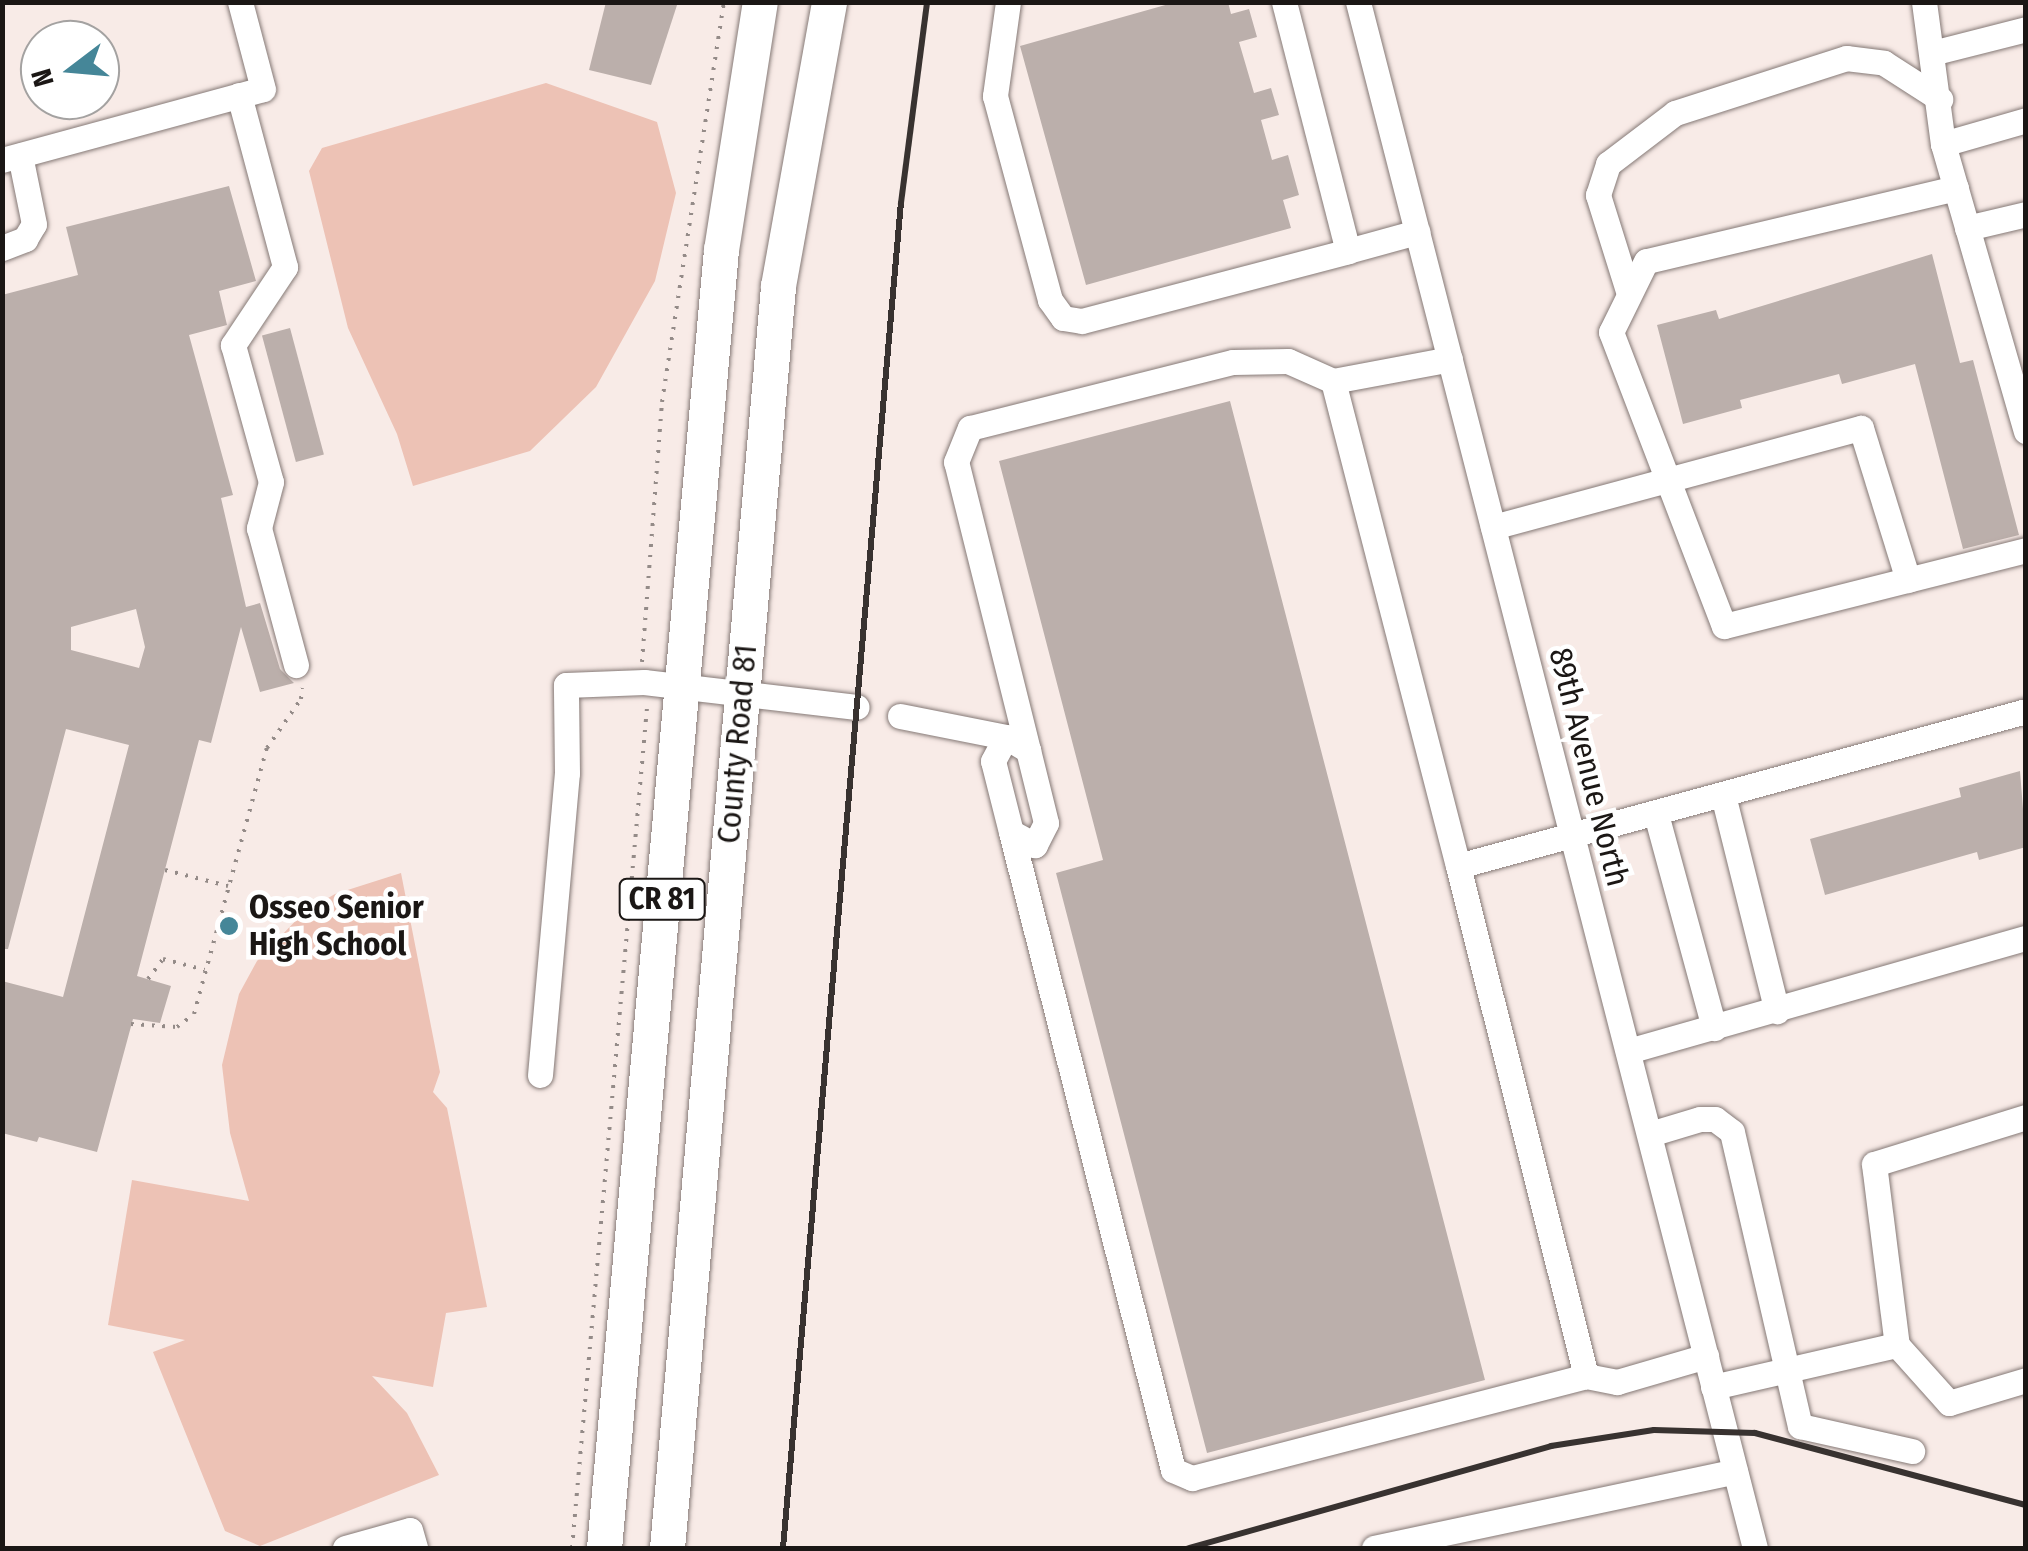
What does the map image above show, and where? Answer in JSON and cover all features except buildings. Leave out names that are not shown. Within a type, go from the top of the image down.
[{"type":"highway","name":"County Road 81","points":[[604,1548],[722,250],[760,2]]},
{"type":"highway","name":"County Road 81","points":[[667,1548],[778,286],[829,2]]},
{"type":"street","points":[[240,2],[251,92],[285,267],[233,345],[271,482],[259,528],[296,665]]},
{"type":"street","points":[[1284,2],[1348,251]]},
{"type":"street","name":"89th Avenue North","points":[[1358,2],[1755,1548]]},
{"type":"street","points":[[1924,2],[1940,98],[1943,144],[2020,388],[2026,431]]},
{"type":"street","points":[[1015,4],[995,96],[1050,300],[1063,318],[1082,321],[1417,232]]},
{"type":"street","points":[[1932,53],[2026,29]]},
{"type":"street","points":[[1630,294],[1598,195],[1608,164],[1675,113],[1846,58],[1884,63],[1918,78],[1940,98]]},
{"type":"street","points":[[2,248],[25,239],[34,224],[11,158],[251,92]]},
{"type":"street","points":[[1943,144],[2026,120]]},
{"type":"street","points":[[1956,188],[1646,261],[1611,332],[1724,626],[2026,550]]},
{"type":"street","points":[[1968,228],[2026,214]]},
{"type":"street","points":[[1011,832],[1034,845],[1046,823],[1017,744],[956,462],[970,428],[1232,362],[1288,362],[1333,381],[1450,359]]},
{"type":"street","points":[[1333,381],[1586,1376]]},
{"type":"street","points":[[1493,526],[1861,428],[1908,580]]},
{"type":"street","points":[[540,1075],[567,773],[566,686],[644,682],[680,690],[856,706]]},
{"type":"street","points":[[1458,866],[2026,712]]},
{"type":"street","points":[[900,716],[1017,744]]},
{"type":"street","points":[[1017,744],[993,760],[1173,1470],[1192,1478],[1586,1376],[1616,1382],[1706,1356]]},
{"type":"street","points":[[1723,795],[1776,1011]]},
{"type":"street","points":[[1656,814],[1714,1028]]},
{"type":"street","points":[[1628,1051],[2026,938]]},
{"type":"street","points":[[2026,1118],[1874,1164],[1897,1345],[1949,1403],[2026,1380]]},
{"type":"street","points":[[1650,1134],[1700,1119],[1725,1123],[1732,1132],[1800,1426],[1912,1451]]},
{"type":"street","points":[[1713,1387],[1789,1366],[1897,1345]]},
{"type":"street","points":[[1374,1548],[1735,1471]]},
{"type":"street","points":[[351,1548],[410,1530],[415,1548]]},
{"type":"path","points":[[572,1548],[647,708],[644,682],[656,449],[724,2]]},
{"type":"path","points":[[131,1024],[166,1028],[185,1022],[194,1014],[267,748],[301,699],[296,665]]},
{"type":"path","points":[[165,870],[230,886]]},
{"type":"path","points":[[148,979],[163,959],[207,970]]},
{"type":"shaded area","points":[[546,83],[657,122],[676,193],[655,281],[596,387],[530,451],[413,486],[397,434],[348,328],[309,171],[322,148]]},
{"type":"shaded area","points":[[401,873],[440,1072],[433,1092],[447,1108],[487,1307],[446,1313],[433,1387],[372,1376],[407,1413],[439,1475],[260,1546],[225,1531],[153,1352],[185,1340],[108,1325],[132,1180],[249,1201],[230,1133],[222,1065],[239,994],[257,961],[304,912],[335,894]]},
{"type":"railway","points":[[783,1548],[901,203],[927,2]]},
{"type":"railway","points":[[1189,1548],[1551,1446],[1654,1430],[1755,1433],[2026,1505]]},
{"type":"place","name":"Osseo Senior High School","points":[[229,926]]}]
